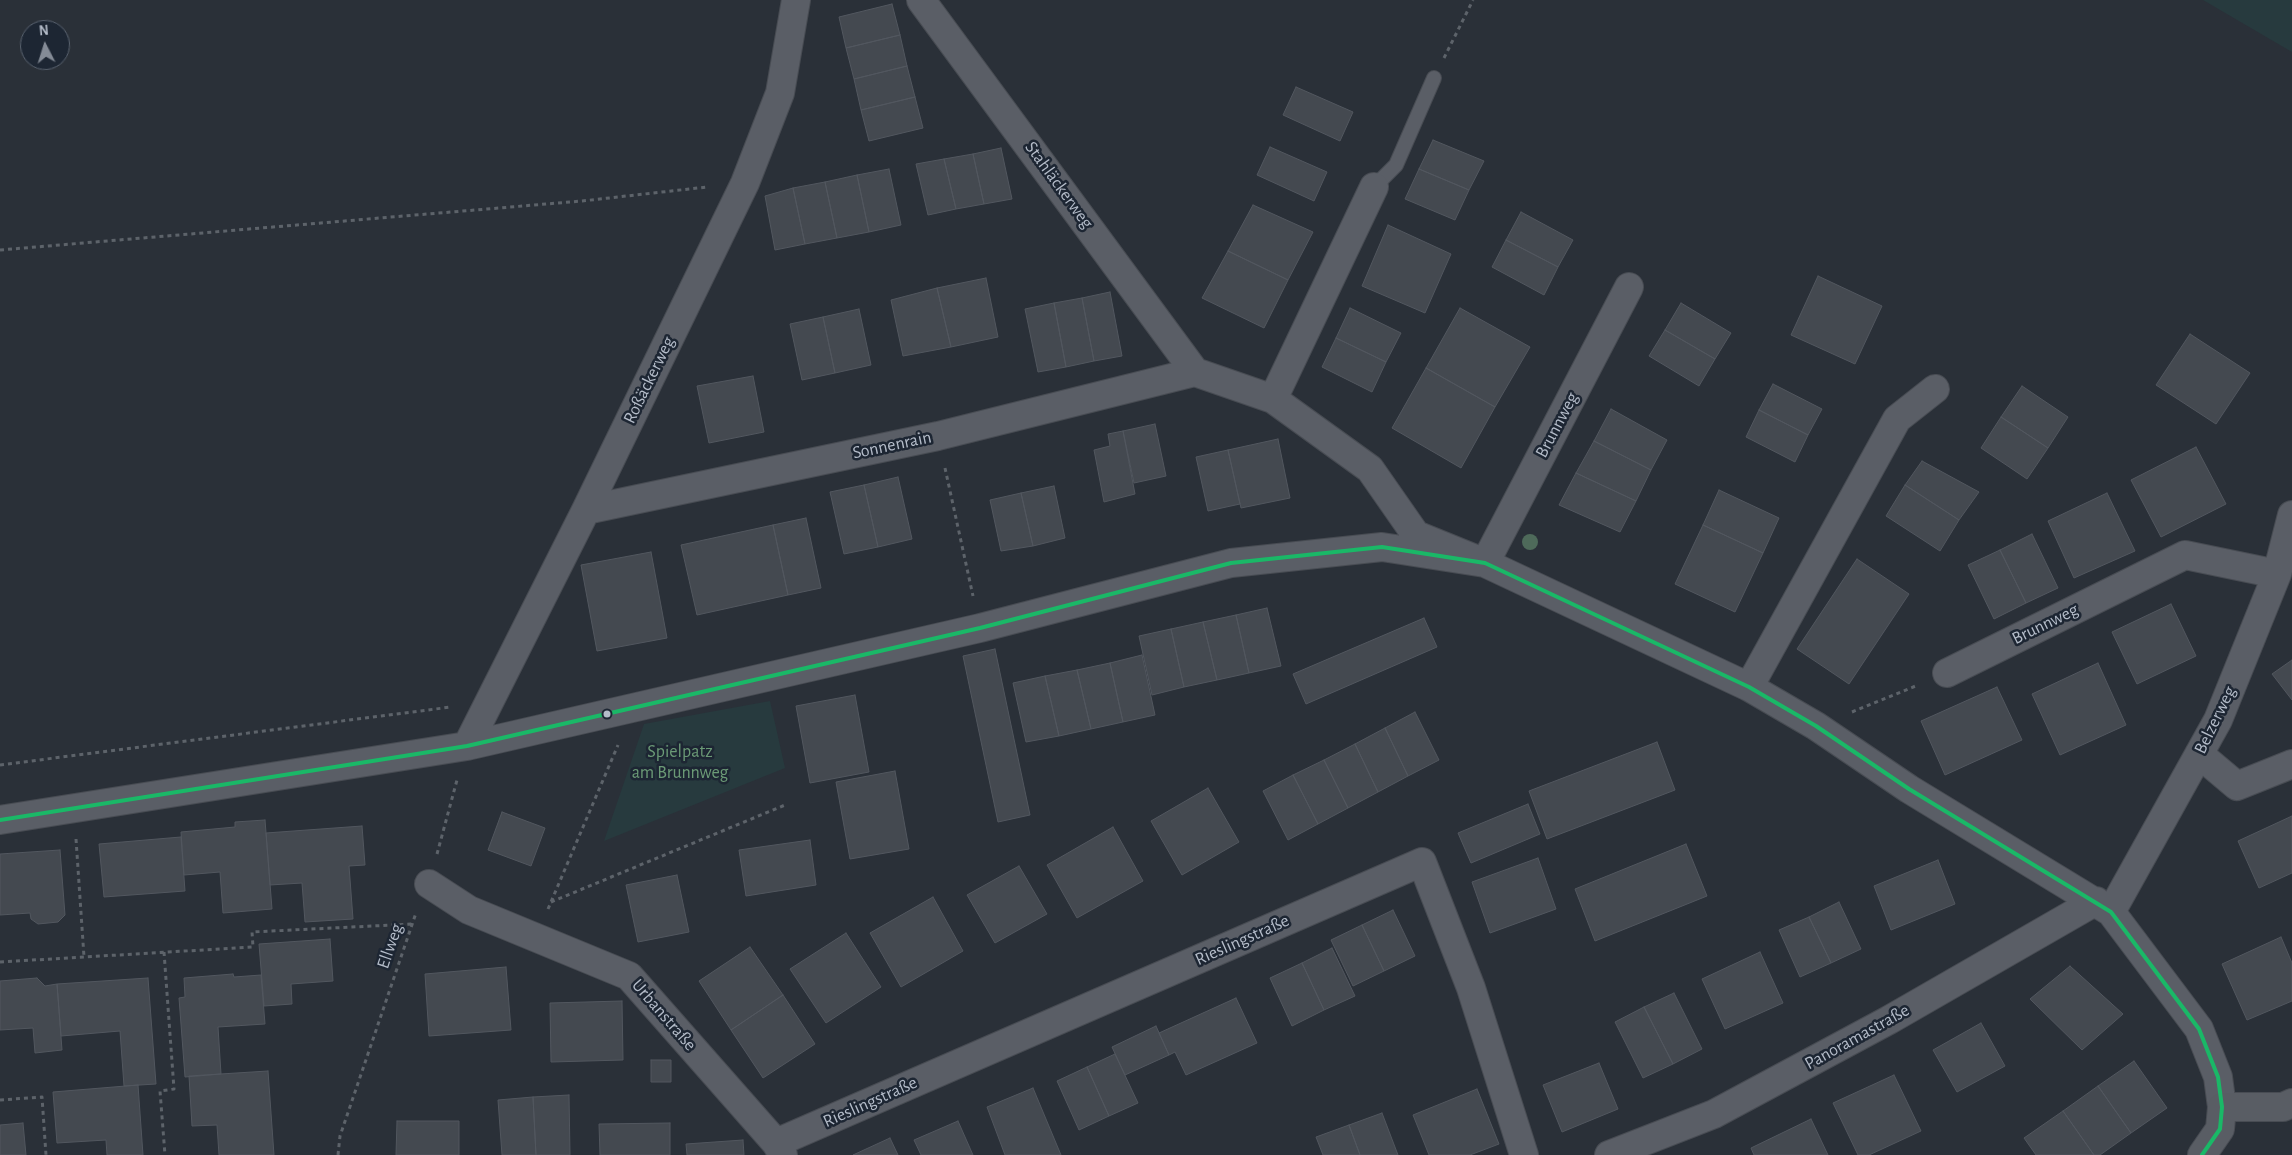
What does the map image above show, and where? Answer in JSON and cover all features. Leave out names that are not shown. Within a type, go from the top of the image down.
[{"type":"street","name":"Roßäckerweg","points":[[467,746],[586,510],[745,183],[780,93],[796,0]]},
{"type":"street","name":"Stahläckerweg","points":[[921,0],[1195,372]]},
{"type":"street","points":[[1274,399],[1374,187]]},
{"type":"street","name":"Brunnweg","points":[[1485,563],[1629,287]]},
{"type":"street","points":[[1195,372],[1274,399],[1370,469],[1416,535],[1485,563],[1749,687],[1816,726],[1909,789],[2104,907],[2199,1029],[2218,1077],[2222,1107],[2220,1129],[2202,1155]]},
{"type":"street","name":"Sonnenrain","points":[[586,510],[938,436],[1195,372]]},
{"type":"street","points":[[1749,687],[1897,419],[1935,389]]},
{"type":"street","name":"Belzerweg","points":[[2104,907],[2218,720],[2278,574],[2292,515]]},
{"type":"street","points":[[0,820],[467,746],[633,710],[980,628],[1231,563],[1382,547],[1485,563]]},
{"type":"street","name":"Brunnweg","points":[[1947,673],[2185,554],[2278,574]]},
{"type":"street","points":[[2199,754],[2237,786],[2292,764]]},
{"type":"street","name":"Rieslingstraße","points":[[779,1149],[1422,862],[1471,988],[1524,1155]]},
{"type":"street","name":"Urbanstraße","points":[[429,884],[469,910],[535,939],[629,976],[779,1149]]},
{"type":"street","name":"Panoramastraße","points":[[1609,1155],[1714,1114],[2104,907]]},
{"type":"street","points":[[2222,1107],[2283,1107],[2292,1103]]},
{"type":"lane","points":[[1374,187],[1396,165],[1434,78]]},
{"type":"path","points":[[1434,78],[1473,0]]},
{"type":"path","points":[[0,250],[582,201],[745,183]]},
{"type":"path","points":[[938,436],[980,628]]},
{"type":"path","points":[[1816,726],[1947,673]]},
{"type":"path","points":[[0,765],[488,702]]},
{"type":"path","points":[[535,939],[633,710]]},
{"type":"path","name":"Ellweg","points":[[338,1155],[340,1136],[412,924],[429,884],[467,746]]},
{"type":"path","points":[[551,902],[785,805]]},
{"type":"path","points":[[74,808],[84,957]]},
{"type":"path","points":[[0,962],[253,948],[252,932],[412,924]]},
{"type":"path","points":[[164,952],[174,1089],[160,1091],[165,1155]]},
{"type":"path","points":[[0,1100],[42,1097],[46,1155]]},
{"type":"green space","points":[[2203,0],[2292,0],[2292,52]]},
{"type":"green space","name":"Spielpatz am Brunnweg","points":[[770,701],[785,768],[604,841],[644,724]]},
{"type":"building","points":[[892,4],[900,35],[846,48],[839,17]]},
{"type":"building","points":[[900,35],[907,66],[854,79],[846,48]]},
{"type":"building","points":[[907,66],[915,97],[861,110],[854,79]]},
{"type":"building","points":[[1296,87],[1353,112],[1340,141],[1283,115]]},
{"type":"building","points":[[915,97],[923,128],[869,141],[861,110]]},
{"type":"building","points":[[1433,140],[1484,161],[1469,190],[1419,169]]},
{"type":"building","points":[[1270,147],[1327,172],[1314,201],[1257,175]]},
{"type":"building","points":[[1001,148],[1012,199],[984,204],[973,154]]},
{"type":"building","points":[[973,154],[984,204],[956,209],[944,159]]},
{"type":"building","points":[[944,159],[956,209],[928,215],[916,164]]},
{"type":"building","points":[[889,169],[901,225],[869,232],[857,175]]},
{"type":"building","points":[[1419,169],[1469,190],[1455,220],[1405,199]]},
{"type":"building","points":[[857,175],[869,232],[837,238],[825,182]]},
{"type":"building","points":[[825,182],[837,238],[805,244],[793,188]]},
{"type":"building","points":[[793,188],[805,244],[775,250],[765,196]]},
{"type":"building","points":[[1253,205],[1313,232],[1288,280],[1228,251]]},
{"type":"building","points":[[1521,212],[1573,240],[1558,267],[1506,240]]},
{"type":"building","points":[[1388,225],[1451,254],[1425,313],[1362,286]]},
{"type":"building","points":[[1506,240],[1558,267],[1544,295],[1492,267]]},
{"type":"building","points":[[1228,251],[1288,280],[1264,328],[1202,298]]},
{"type":"building","points":[[1818,276],[1882,306],[1855,364],[1791,335]]},
{"type":"building","points":[[986,278],[998,337],[951,347],[937,288]]},
{"type":"building","points":[[937,288],[951,347],[903,356],[891,300]]},
{"type":"building","points":[[1110,292],[1122,356],[1094,361],[1082,298]]},
{"type":"building","points":[[1082,298],[1094,361],[1066,367],[1054,303]]},
{"type":"building","points":[[1054,303],[1066,367],[1038,372],[1025,309]]},
{"type":"building","points":[[1681,303],[1731,333],[1715,359],[1665,330]]},
{"type":"building","points":[[1350,308],[1401,333],[1386,362],[1336,338]]},
{"type":"building","points":[[1460,308],[1530,347],[1495,407],[1426,368]]},
{"type":"building","points":[[859,309],[871,365],[835,373],[823,317]]},
{"type":"building","points":[[823,317],[835,373],[802,380],[790,324]]},
{"type":"building","points":[[1665,330],[1715,359],[1699,386],[1649,356]]},
{"type":"building","points":[[2190,334],[2250,373],[2216,424],[2156,385]]},
{"type":"building","points":[[1336,338],[1386,362],[1372,392],[1322,367]]},
{"type":"building","points":[[1426,368],[1495,407],[1461,468],[1392,428]]},
{"type":"building","points":[[753,376],[764,432],[709,443],[697,386]]},
{"type":"building","points":[[1773,384],[1822,409],[1808,435],[1759,410]]},
{"type":"building","points":[[2022,386],[2068,417],[2048,448],[2001,417]]},
{"type":"building","points":[[1611,409],[1667,440],[1651,470],[1594,441]]},
{"type":"building","points":[[1759,410],[1808,435],[1795,462],[1746,437]]},
{"type":"building","points":[[2001,417],[2048,448],[2027,479],[1981,448]]},
{"type":"building","points":[[1155,424],[1166,476],[1134,483],[1123,431]]},
{"type":"building","points":[[1123,431],[1135,494],[1104,502],[1094,450],[1110,446],[1108,434]]},
{"type":"building","points":[[1278,439],[1290,498],[1241,508],[1228,450]]},
{"type":"building","points":[[1594,441],[1651,470],[1636,501],[1576,473]]},
{"type":"building","points":[[2196,447],[2226,504],[2161,537],[2131,480]]},
{"type":"building","points":[[1228,450],[1240,504],[1208,511],[1196,457]]},
{"type":"building","points":[[1922,461],[1979,492],[1959,520],[1905,485]]},
{"type":"building","points":[[1576,473],[1636,501],[1620,532],[1559,505]]},
{"type":"building","points":[[898,477],[912,539],[878,547],[864,485]]},
{"type":"building","points":[[864,485],[878,547],[844,554],[830,492]]},
{"type":"building","points":[[1905,485],[1959,520],[1940,551],[1886,516]]},
{"type":"building","points":[[1054,486],[1065,538],[1033,546],[1021,493]]},
{"type":"building","points":[[1719,490],[1779,518],[1763,553],[1703,525]]},
{"type":"building","points":[[1021,493],[1033,546],[1001,551],[990,500]]},
{"type":"building","points":[[2107,493],[2135,551],[2074,578],[2048,521]]},
{"type":"building","points":[[806,518],[821,588],[788,595],[773,525]]},
{"type":"building","points":[[773,525],[788,595],[697,615],[681,545]]},
{"type":"building","points":[[1703,525],[1763,553],[1735,612],[1675,584]]},
{"type":"building","points":[[2032,534],[2058,588],[2026,603],[2000,550]]},
{"type":"building","points":[[2000,550],[2026,603],[1994,619],[1968,565]]},
{"type":"building","points":[[651,552],[667,638],[597,651],[581,565]]},
{"type":"building","points":[[1857,559],[1909,594],[1849,684],[1797,649]]},
{"type":"building","points":[[2171,604],[2196,656],[2137,684],[2112,632]]},
{"type":"building","points":[[1267,608],[1281,666],[1249,673],[1236,615]]},
{"type":"building","points":[[1236,615],[1249,673],[1217,680],[1203,622]]},
{"type":"building","points":[[1424,618],[1437,647],[1306,704],[1293,674]]},
{"type":"building","points":[[1203,622],[1217,680],[1184,687],[1171,629]]},
{"type":"building","points":[[1171,629],[1184,687],[1152,695],[1139,636]]},
{"type":"building","points":[[995,649],[1030,815],[998,822],[963,656]]},
{"type":"building","points":[[1142,655],[1155,715],[1123,722],[1110,663]]},
{"type":"building","points":[[2292,660],[2292,700],[2272,674]]},
{"type":"building","points":[[1110,663],[1123,722],[1091,729],[1077,670]]},
{"type":"building","points":[[2098,663],[2126,725],[2060,755],[2032,694]]},
{"type":"building","points":[[1077,670],[1091,729],[1059,736],[1045,676]]},
{"type":"building","points":[[1045,676],[1059,736],[1026,742],[1013,683]]},
{"type":"building","points":[[1997,687],[2022,740],[1945,775],[1921,721]]},
{"type":"building","points":[[855,695],[869,772],[810,783],[796,706]]},
{"type":"building","points":[[1415,712],[1439,760],[1408,776],[1385,728]]},
{"type":"building","points":[[1385,728],[1408,776],[1378,792],[1355,744]]},
{"type":"building","points":[[1657,742],[1675,790],[1547,839],[1529,791]]},
{"type":"building","points":[[1355,744],[1378,792],[1348,808],[1324,760]]},
{"type":"building","points":[[1324,760],[1348,808],[1318,824],[1293,775]]},
{"type":"building","points":[[895,771],[909,849],[850,859],[836,782]]},
{"type":"building","points":[[1293,775],[1318,824],[1288,840],[1263,791]]},
{"type":"building","points":[[1208,788],[1239,842],[1182,875],[1151,821]]},
{"type":"building","points":[[1528,804],[1540,834],[1471,863],[1458,833]]},
{"type":"building","points":[[502,812],[545,828],[531,866],[488,850]]},
{"type":"building","points":[[2292,816],[2292,873],[2259,888],[2238,841]]},
{"type":"building","points":[[265,820],[272,909],[223,913],[220,872],[184,875],[181,832],[235,827],[235,822]]},
{"type":"building","points":[[362,826],[365,865],[349,866],[353,919],[305,922],[302,883],[270,885],[266,833]]},
{"type":"building","points":[[1113,827],[1143,881],[1077,918],[1047,865]]},
{"type":"building","points":[[181,837],[185,891],[104,897],[99,844]]},
{"type":"building","points":[[810,840],[816,885],[746,896],[739,850]]},
{"type":"building","points":[[1686,844],[1707,896],[1595,941],[1575,889]]},
{"type":"building","points":[[60,850],[65,915],[58,922],[38,924],[31,919],[30,913],[0,915],[0,854]]},
{"type":"building","points":[[1538,858],[1556,909],[1490,933],[1472,882]]},
{"type":"building","points":[[1938,860],[1955,904],[1891,930],[1874,886]]},
{"type":"building","points":[[1019,866],[1047,914],[995,943],[967,895]]},
{"type":"building","points":[[677,875],[689,932],[638,942],[626,885]]},
{"type":"building","points":[[933,897],[963,951],[901,987],[870,933]]},
{"type":"building","points":[[1839,902],[1861,949],[1831,963],[1809,917]]},
{"type":"building","points":[[1393,910],[1415,956],[1384,971],[1362,925]]},
{"type":"building","points":[[1809,917],[1831,963],[1800,977],[1779,930]]},
{"type":"building","points":[[1362,925],[1384,971],[1353,986],[1331,940]]},
{"type":"building","points":[[846,933],[881,987],[826,1023],[790,969]]},
{"type":"building","points":[[2281,937],[2292,963],[2292,1001],[2247,1020],[2222,964]]},
{"type":"building","points":[[330,939],[333,981],[291,984],[292,1004],[264,1006],[259,944]]},
{"type":"building","points":[[750,947],[783,995],[731,1030],[699,981]]},
{"type":"building","points":[[1332,948],[1355,996],[1324,1010],[1302,963]]},
{"type":"building","points":[[1760,952],[1783,1003],[1725,1029],[1702,979]]},
{"type":"building","points":[[1302,963],[1324,1010],[1292,1026],[1270,978]]},
{"type":"building","points":[[2070,966],[2123,1014],[2082,1050],[2030,999]]},
{"type":"building","points":[[506,967],[511,1030],[429,1036],[425,974]]},
{"type":"building","points":[[233,974],[234,977],[261,975],[265,1024],[218,1027],[221,1074],[185,1077],[179,998],[185,997],[184,978]]},
{"type":"building","points":[[37,978],[45,986],[57,984],[62,1050],[35,1053],[33,1028],[0,1030],[0,981]]},
{"type":"building","points":[[148,978],[156,1084],[124,1086],[120,1031],[61,1036],[57,984]]},
{"type":"building","points":[[1674,993],[1702,1049],[1673,1064],[1644,1007]]},
{"type":"building","points":[[783,995],[815,1044],[763,1078],[731,1030]]},
{"type":"building","points":[[1236,998],[1257,1043],[1186,1075],[1175,1052],[1169,1055],[1159,1033]]},
{"type":"building","points":[[622,1001],[623,1060],[551,1062],[550,1003]]},
{"type":"building","points":[[1644,1007],[1673,1064],[1643,1078],[1615,1022]]},
{"type":"building","points":[[1981,1023],[2005,1066],[1957,1092],[1933,1050]]},
{"type":"building","points":[[1156,1026],[1169,1055],[1125,1075],[1112,1047]]},
{"type":"building","points":[[1115,1054],[1138,1103],[1109,1116],[1087,1067]]},
{"type":"building","points":[[651,1060],[671,1060],[671,1082],[651,1082]]},
{"type":"building","points":[[2134,1061],[2167,1108],[2131,1133],[2098,1086]]},
{"type":"building","points":[[1599,1063],[1618,1109],[1562,1132],[1543,1085]]},
{"type":"building","points":[[1087,1067],[1109,1116],[1079,1130],[1057,1081]]},
{"type":"building","points":[[268,1071],[274,1155],[219,1155],[217,1125],[192,1126],[189,1076]]},
{"type":"building","points":[[1894,1075],[1921,1131],[1869,1155],[1858,1155],[1833,1103]]},
{"type":"building","points":[[138,1085],[143,1155],[107,1155],[106,1140],[57,1143],[53,1092]]},
{"type":"building","points":[[2098,1086],[2131,1133],[2100,1155],[2094,1155],[2063,1111]]},
{"type":"building","points":[[1033,1088],[1061,1155],[1005,1155],[987,1107]]},
{"type":"building","points":[[1477,1089],[1499,1144],[1470,1155],[1429,1155],[1413,1115]]},
{"type":"building","points":[[569,1095],[570,1155],[536,1155],[533,1097]]},
{"type":"building","points":[[533,1097],[536,1155],[502,1155],[498,1100]]},
{"type":"building","points":[[2063,1111],[2094,1155],[2036,1155],[2024,1138]]},
{"type":"building","points":[[1382,1113],[1398,1155],[1360,1155],[1349,1125]]},
{"type":"building","points":[[1811,1119],[1828,1155],[1754,1155],[1751,1148]]},
{"type":"building","points":[[397,1121],[459,1121],[459,1155],[396,1155]]},
{"type":"building","points":[[958,1121],[973,1155],[921,1155],[914,1140]]},
{"type":"building","points":[[23,1123],[26,1155],[0,1155],[0,1125]]},
{"type":"building","points":[[670,1123],[670,1155],[600,1155],[599,1124]]},
{"type":"building","points":[[1349,1125],[1360,1155],[1323,1155],[1316,1137]]},
{"type":"building","points":[[890,1138],[898,1155],[853,1155]]},
{"type":"building","points":[[743,1140],[744,1155],[687,1155],[686,1144]]},
{"type":"transit line","points":[[0,820],[467,746],[980,628],[1231,563],[1382,547],[1485,563],[1749,687],[1816,726],[1909,789],[2111,912],[2199,1029],[2218,1077],[2222,1107],[2220,1129],[2202,1155]]}]
